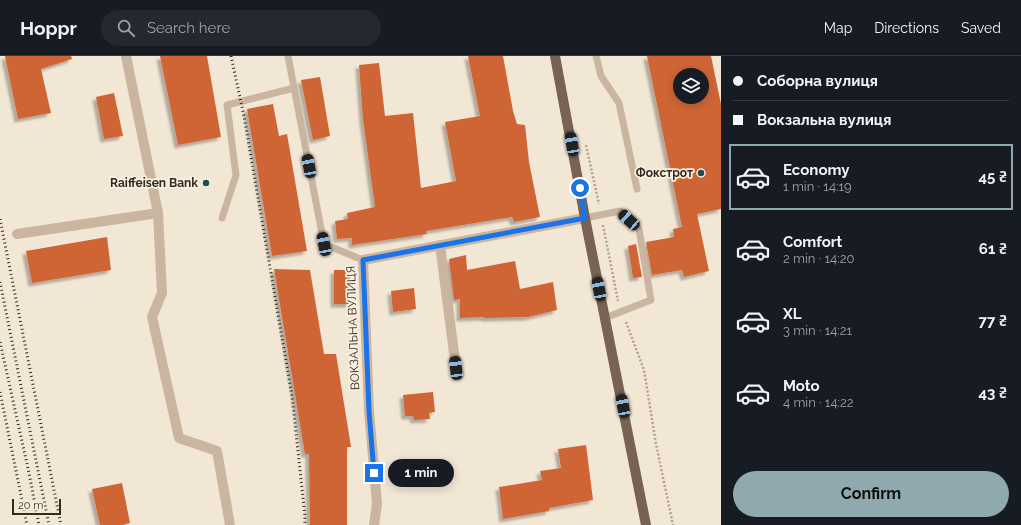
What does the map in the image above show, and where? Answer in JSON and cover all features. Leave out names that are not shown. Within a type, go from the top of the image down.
[{"type":"main road","points":[[555,56],[585,218],[646,525]]},
{"type":"street","points":[[126,56],[158,213],[162,293],[152,318],[179,438],[217,450],[230,525]]},
{"type":"street","points":[[17,234],[158,213]]},
{"type":"street","name":"ВОКЗАЛЬНА ВУЛИЦЯ","points":[[374,525],[377,504],[369,411],[363,260],[585,218]]},
{"type":"street","points":[[440,245],[456,368]]},
{"type":"lane","points":[[288,56],[324,244],[363,260]]},
{"type":"lane","points":[[596,56],[602,76],[619,103],[637,189]]},
{"type":"lane","points":[[222,218],[236,175],[227,105],[294,88]]},
{"type":"lane","points":[[585,218],[620,211],[639,229],[651,300],[605,318]]},
{"type":"path","points":[[586,142],[618,301],[644,370],[656,444],[673,525]]},
{"type":"building","points":[[5,56],[71,56],[72,59],[41,69],[51,113],[18,119]]},
{"type":"building","points":[[160,56],[207,56],[221,137],[178,145]]},
{"type":"building","points":[[468,56],[503,56],[513,111],[517,124],[525,125],[529,162],[540,217],[514,222],[512,217],[426,231],[427,234],[352,245],[352,238],[337,239],[335,221],[348,219],[347,213],[375,207],[363,119],[359,65],[379,63],[385,116],[413,113],[421,188],[456,181],[445,122],[480,116]]},
{"type":"building","points":[[647,56],[711,56],[721,104],[721,209],[697,214],[709,271],[684,277],[682,270],[652,275],[646,242],[674,237],[673,229],[682,227]]},
{"type":"building","points":[[320,77],[330,136],[313,140],[301,80]]},
{"type":"building","points":[[114,93],[123,136],[104,139],[96,97]]},
{"type":"building","points":[[273,104],[279,136],[287,134],[307,251],[272,256],[247,109]]},
{"type":"building","points":[[107,237],[111,270],[32,283],[26,251]]},
{"type":"building","points":[[636,244],[642,277],[633,278],[628,246]]},
{"type":"building","points":[[466,255],[467,270],[515,261],[520,289],[553,282],[557,310],[528,317],[460,318],[460,299],[454,300],[449,259]]},
{"type":"building","points":[[274,269],[310,270],[324,354],[336,354],[351,447],[347,447],[347,525],[310,525],[309,454],[305,454]]},
{"type":"building","points":[[334,270],[350,270],[350,304],[334,304]]},
{"type":"building","points":[[414,288],[416,309],[393,312],[391,291]]},
{"type":"building","points":[[433,392],[435,412],[429,413],[430,419],[414,420],[413,416],[405,416],[403,395]]},
{"type":"building","points":[[586,445],[593,500],[549,508],[549,511],[503,519],[499,487],[542,480],[540,471],[561,468],[558,449]]},
{"type":"building","points":[[122,483],[130,523],[122,525],[100,525],[92,489]]},
{"type":"railway","points":[[231,56],[244,116],[292,396],[305,525]]},
{"type":"railway","points":[[0,219],[61,525]]},
{"type":"railway","points":[[0,282],[49,525]]},
{"type":"railway","points":[[0,342],[39,525]]},
{"type":"railway","points":[[0,392],[27,525]]},
{"type":"place","name":"Фокстрот","points":[[701,173]]},
{"type":"place","name":"Raiffeisen Bank","points":[[206,183]]},
{"type":"route","points":[[374,473],[369,411],[363,260],[585,218],[580,188]]}]
